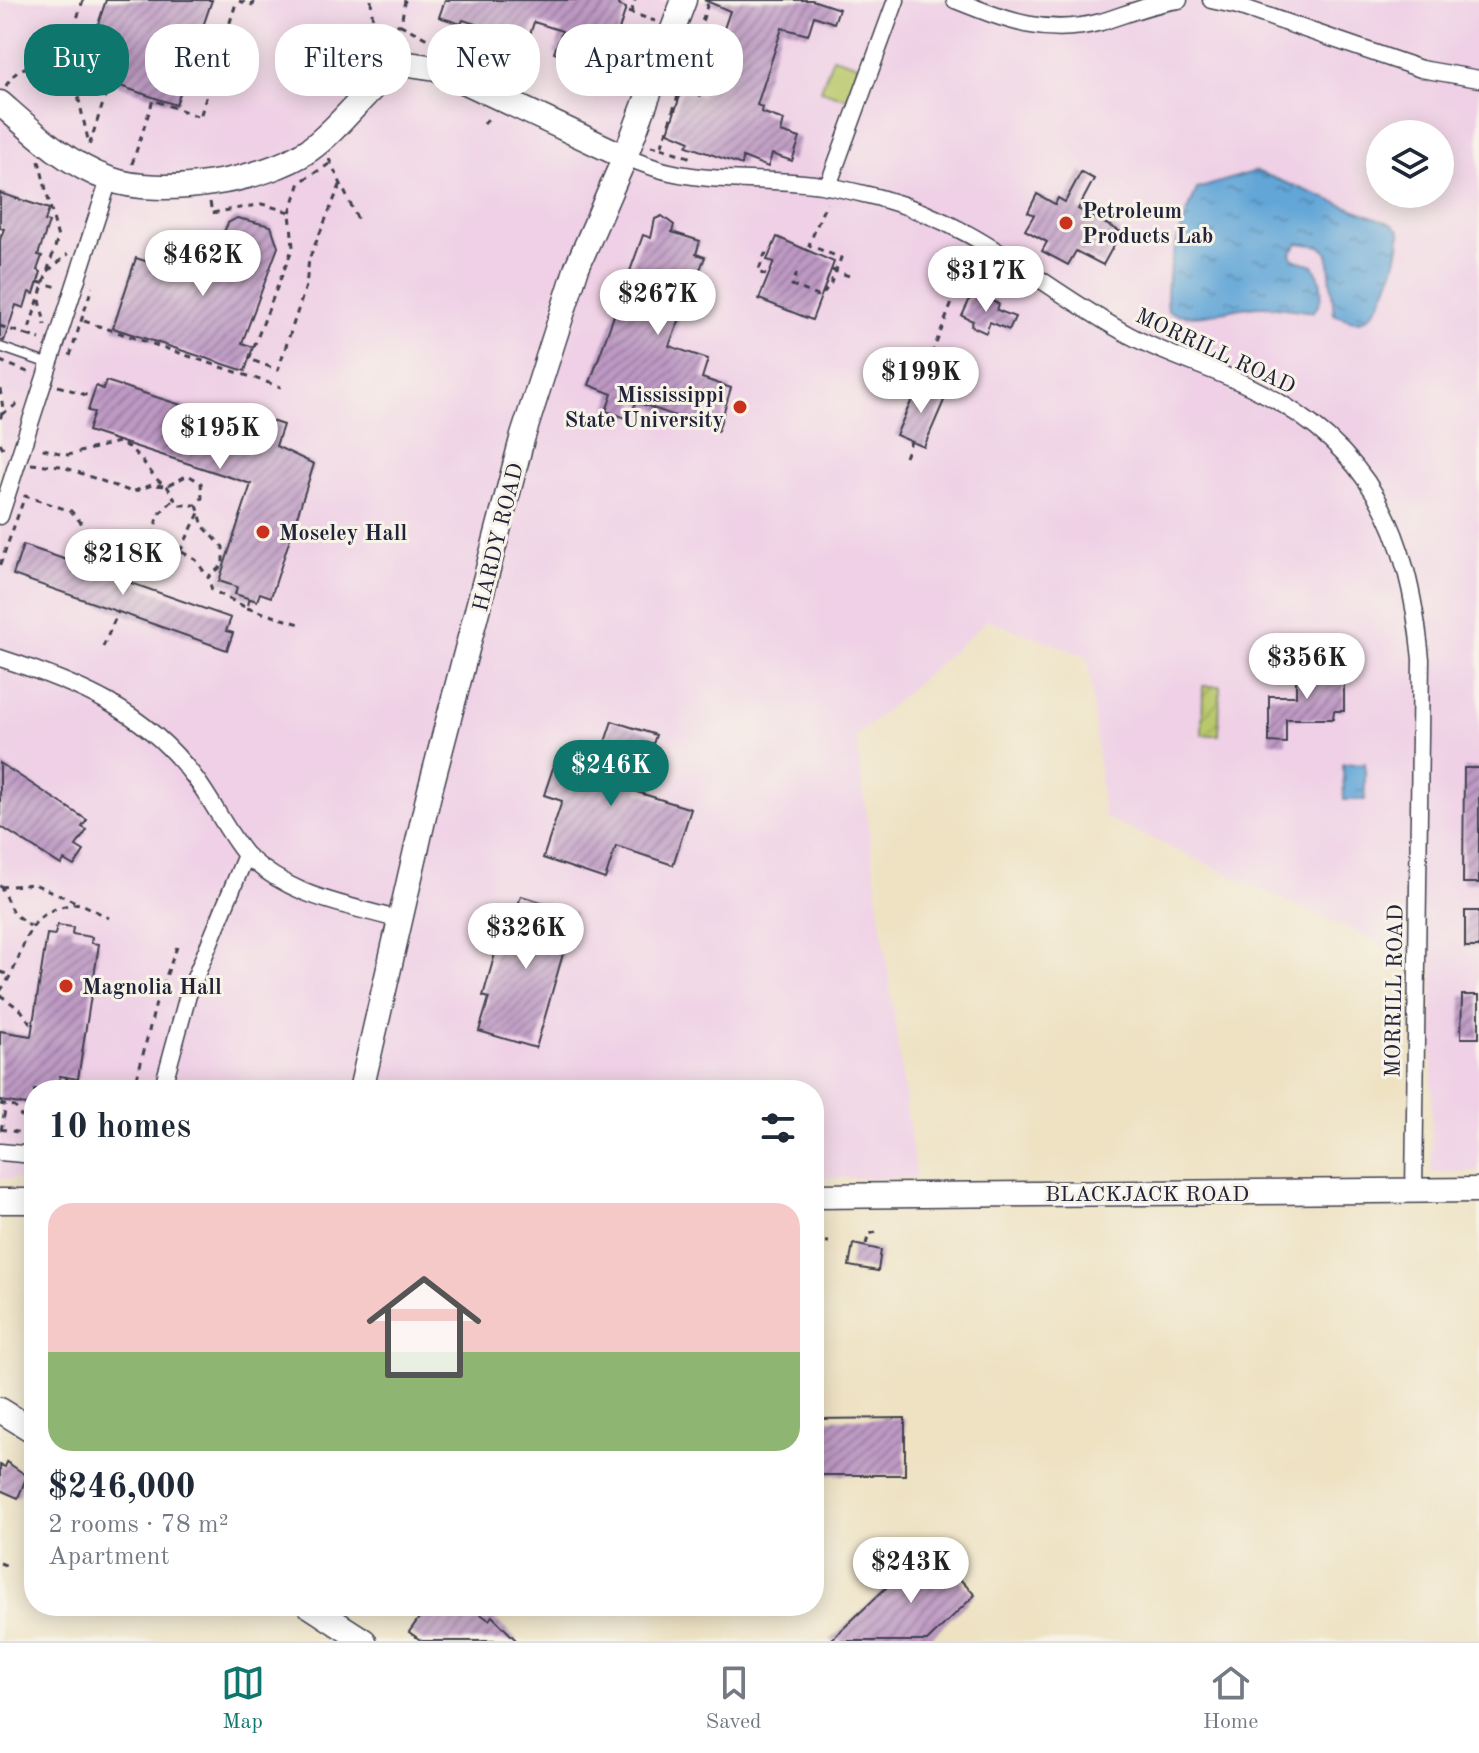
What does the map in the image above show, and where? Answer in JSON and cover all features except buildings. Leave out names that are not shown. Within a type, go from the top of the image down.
[{"type":"street","name":"HARDY ROAD","points":[[363,1080],[400,920],[531,409],[577,267],[628,148],[684,0]]},
{"type":"street","points":[[828,186],[896,0]]},
{"type":"street","points":[[955,0],[1008,21],[1046,29],[1095,23],[1179,0]]},
{"type":"street","points":[[1211,0],[1238,6],[1421,69],[1479,79]]},
{"type":"street","points":[[2,96],[34,133],[86,154],[117,181],[167,185],[216,181],[278,167],[319,142],[402,63],[436,68],[628,148]]},
{"type":"street","name":"MORRILL ROAD","points":[[628,148],[669,172],[706,178],[828,186],[938,217],[979,238],[1130,335],[1252,388],[1313,423],[1350,455],[1376,495],[1397,538],[1415,599],[1421,659],[1414,1191]]},
{"type":"street","points":[[0,516],[51,384],[42,361],[57,314],[117,181]]},
{"type":"street","points":[[0,658],[63,678],[127,710],[173,751],[196,779],[230,836],[270,877],[323,902],[400,920]]},
{"type":"street","points":[[165,1080],[188,995],[246,855]]},
{"type":"street","points":[[0,1152],[24,1154]]},
{"type":"street","name":"BLACKJACK ROAD","points":[[824,1196],[1479,1190]]},
{"type":"street","points":[[0,1201],[24,1201]]},
{"type":"street","points":[[0,1410],[24,1425]]},
{"type":"street","points":[[325,1616],[364,1641]]},
{"type":"lane","points":[[0,347],[42,361]]},
{"type":"path","points":[[75,24],[83,0]]},
{"type":"path","points":[[117,181],[153,100],[200,117],[237,0],[253,5],[255,0]]},
{"type":"path","points":[[371,0],[373,24]]},
{"type":"path","points":[[405,0],[401,25],[427,39]]},
{"type":"path","points":[[635,0],[629,12],[659,22]]},
{"type":"path","points":[[661,148],[709,0]]},
{"type":"path","points":[[2,96],[17,71],[24,67]]},
{"type":"path","points":[[77,96],[86,154]]},
{"type":"path","points":[[86,154],[105,96]]},
{"type":"path","points":[[628,148],[661,148],[705,161]]},
{"type":"path","points":[[326,152],[358,220]]},
{"type":"path","points":[[27,335],[58,238],[39,160]]},
{"type":"path","points":[[331,163],[300,182],[290,212],[293,247],[249,359],[278,370],[306,286],[309,259],[341,183]]},
{"type":"path","points":[[208,193],[212,213],[262,204],[290,212]]},
{"type":"path","points":[[262,204],[264,194]]},
{"type":"path","points":[[797,273],[792,285],[820,297],[841,258],[809,245],[826,203]]},
{"type":"path","points":[[928,362],[940,386],[922,379],[928,362],[979,238]]},
{"type":"path","points":[[48,271],[68,254],[65,265]]},
{"type":"path","points":[[766,275],[758,272],[765,254],[769,255]]},
{"type":"path","points":[[834,271],[852,277]]},
{"type":"path","points":[[40,296],[45,325],[57,314],[61,276]]},
{"type":"path","points":[[38,282],[58,287]]},
{"type":"path","points":[[57,314],[281,387]]},
{"type":"path","points":[[0,326],[40,339],[42,361]]},
{"type":"path","points":[[69,359],[78,332]]},
{"type":"path","points":[[0,361],[51,384],[92,397]]},
{"type":"path","points":[[51,384],[64,373]]},
{"type":"path","points":[[0,389],[0,420]]},
{"type":"path","points":[[2,414],[19,403],[15,415]]},
{"type":"path","points":[[41,438],[37,447],[56,455],[118,442],[129,446],[149,466],[160,484],[167,486]]},
{"type":"path","points":[[0,461],[7,440]]},
{"type":"path","points":[[905,457],[911,442]]},
{"type":"path","points":[[0,443],[3,452]]},
{"type":"path","points":[[41,467],[47,463],[61,466],[132,492],[152,485],[167,486],[181,476],[197,477],[203,490],[197,505],[203,526],[223,547],[223,565],[208,577]]},
{"type":"path","points":[[167,486],[173,501],[187,507],[197,505]]},
{"type":"path","points":[[0,565],[25,496],[71,511],[115,562],[142,573],[164,571],[173,566],[200,511]]},
{"type":"path","points":[[142,573],[138,571],[160,513],[173,501]]},
{"type":"path","points":[[182,552],[196,560],[208,577],[212,590],[247,608],[303,625]]},
{"type":"path","points":[[247,608],[249,599]]},
{"type":"path","points":[[103,647],[118,612]]},
{"type":"path","points":[[30,926],[13,913],[0,886],[34,884],[109,918]]},
{"type":"path","points":[[33,1027],[21,1010],[0,993],[11,975],[30,926],[48,910],[80,903]]},
{"type":"path","points":[[137,1080],[156,1003],[177,947]]},
{"type":"path","points":[[0,972],[11,975]]},
{"type":"path","points":[[65,1076],[67,1080]]},
{"type":"path","points":[[24,1116],[15,1107],[3,1105],[1,1130],[24,1133]]},
{"type":"path","points":[[866,1244],[869,1234],[876,1232]]},
{"type":"path","points":[[824,1242],[829,1242]]},
{"type":"path","points":[[0,1563],[11,1567]]},
{"type":"shaded area","name":"Mississippi State University","points":[[0,0],[1479,0],[1479,1172],[1431,1173],[1433,968],[1104,817],[1088,657],[988,620],[856,737],[916,1178],[824,1178],[824,1080],[24,1080],[24,1179],[0,1179]]},
{"type":"green space","points":[[833,57],[859,65],[847,99],[821,90]]},
{"type":"green space","points":[[1203,686],[1220,686],[1219,735],[1202,735]]},
{"type":"water","points":[[1256,171],[1392,224],[1400,231],[1398,253],[1389,283],[1383,297],[1367,317],[1356,321],[1334,314],[1328,253],[1320,246],[1298,243],[1291,253],[1293,259],[1313,265],[1319,276],[1320,301],[1313,312],[1262,306],[1191,316],[1168,311],[1171,265],[1197,189]]},
{"type":"water","points":[[1365,763],[1365,800],[1344,800],[1343,764]]},
{"type":"place","name":"Petroleum Products Lab","points":[[1066,223]]},
{"type":"place","name":"Mississippi State University","points":[[740,407]]},
{"type":"place","name":"Moseley Hall","points":[[263,532]]},
{"type":"place","name":"Magnolia Hall","points":[[66,986]]}]
